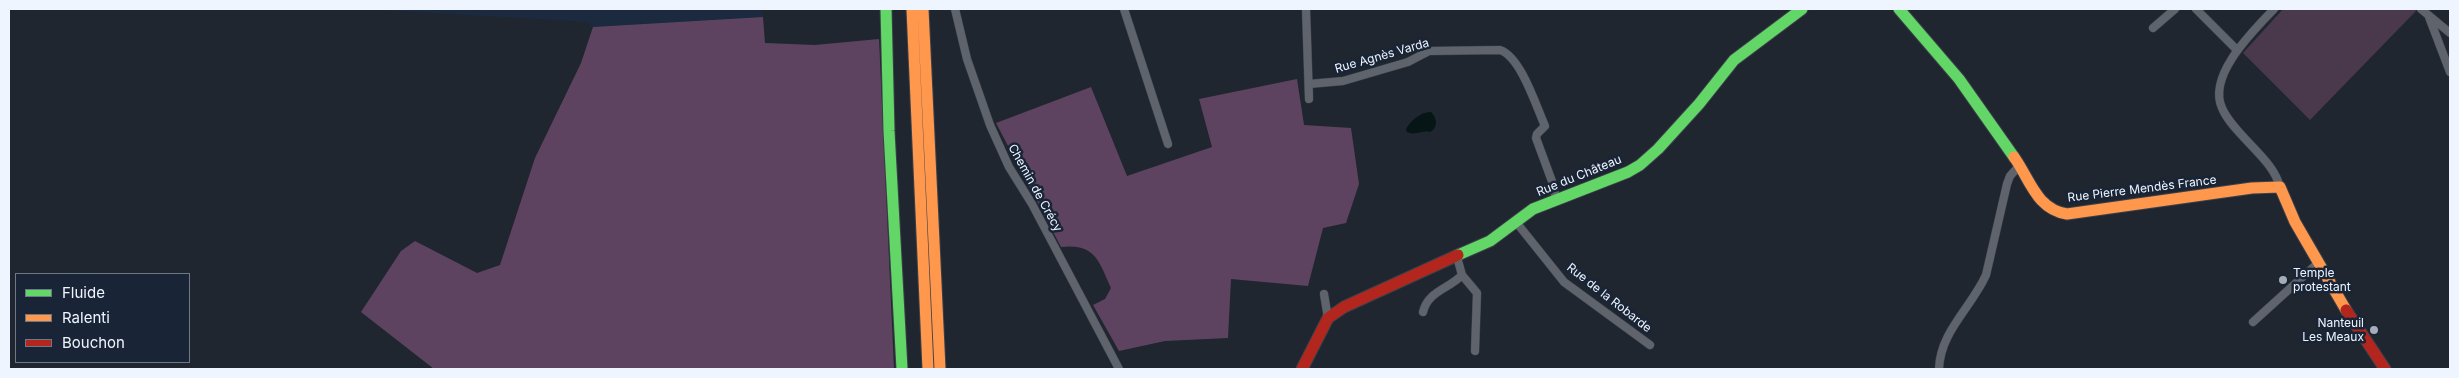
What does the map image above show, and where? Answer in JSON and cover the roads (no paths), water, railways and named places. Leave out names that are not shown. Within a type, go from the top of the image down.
[{"type":"main road","points":[[886,9],[889,131],[902,369]]},
{"type":"main road","points":[[912,9],[928,369]]},
{"type":"main road","points":[[923,9],[940,369]]},
{"type":"main road","name":"Rue du Château","points":[[1302,369],[1318,334],[1328,318],[1344,307],[1490,241],[1533,209],[1628,172],[1640,164],[1658,149],[1699,104],[1734,60],[1802,9]]},
{"type":"main road","name":"Rue Pierre Mendès France","points":[[1899,9],[1959,79],[2020,165],[2027,182],[2036,194],[2056,212],[2067,214],[2252,188],[2280,187]]},
{"type":"main road","points":[[2280,187],[2284,202],[2346,312],[2385,369]]},
{"type":"street","name":"Chemin de Crécy","points":[[955,9],[968,59],[990,125],[1009,167],[1036,212],[1119,369]]},
{"type":"street","points":[[1124,9],[1168,144]]},
{"type":"street","points":[[1306,9],[1306,56],[1309,99]]},
{"type":"street","points":[[2153,28],[2175,9]]},
{"type":"street","points":[[2196,9],[2236,49]]},
{"type":"street","points":[[2274,9],[2236,49],[2220,85],[2220,106],[2228,120],[2277,175],[2280,187]]},
{"type":"street","points":[[2421,9],[2429,18],[2450,33]]},
{"type":"street","points":[[2429,18],[2450,72]]},
{"type":"street","name":"Rue Agnès Varda","points":[[1309,84],[1343,81],[1408,62],[1429,51],[1500,50],[1506,52],[1517,64],[1545,126],[1537,134],[1536,138],[1553,184],[1556,199]]},
{"type":"street","points":[[1939,369],[1939,357],[1946,338],[1980,289],[1986,276],[2007,184],[2010,176],[2020,165]]},
{"type":"street","name":"Rue de la Robarde","points":[[1516,222],[1564,282],[1650,345]]},
{"type":"street","points":[[1457,257],[1462,274],[1477,293],[1475,351]]},
{"type":"street","points":[[2252,322],[2318,263]]},
{"type":"street","points":[[1423,312],[1425,302],[1432,295],[1456,282],[1462,274]]},
{"type":"street","points":[[1324,294],[1328,318]]},
{"type":"place","name":"Temple protestant","points":[[2283,280]]},
{"type":"place","name":"Nanteuil Les Meaux","points":[[2374,330]]}]
